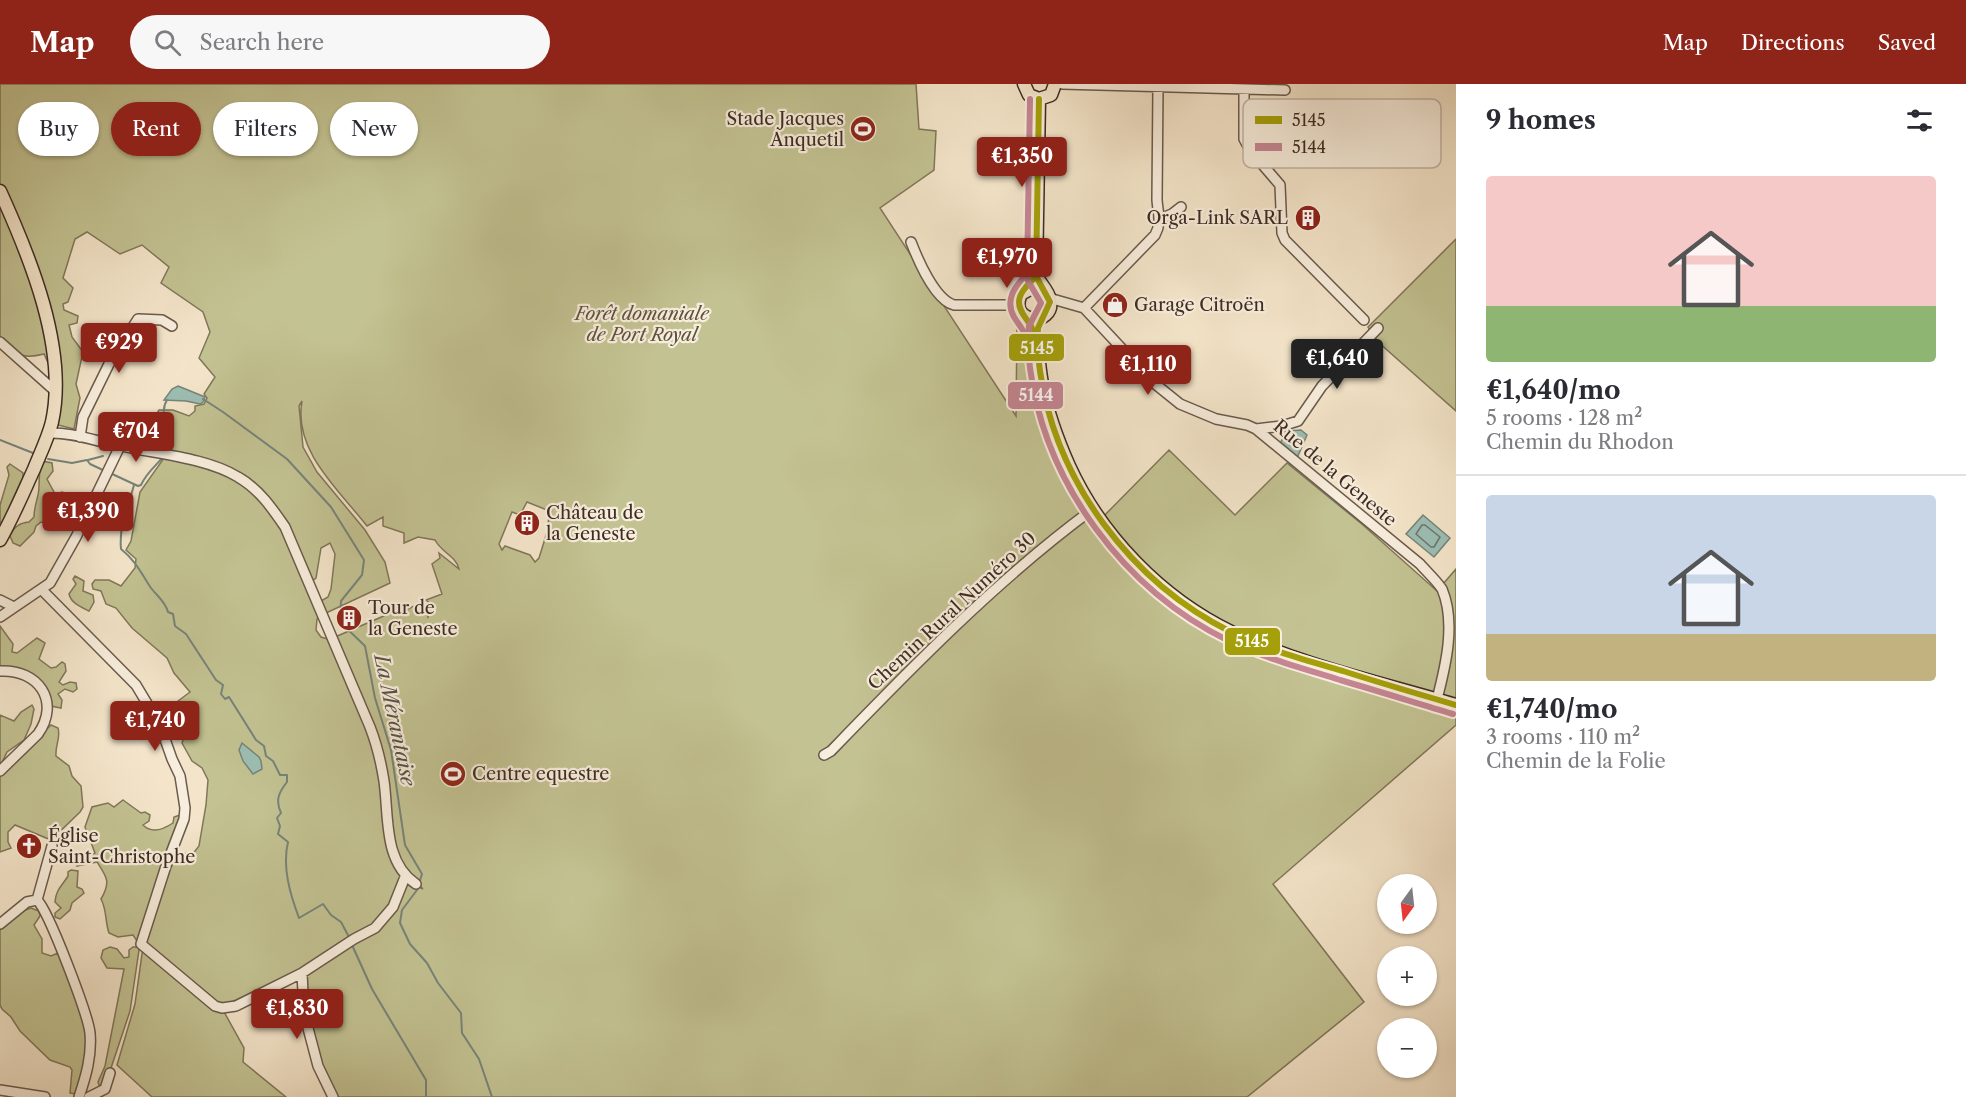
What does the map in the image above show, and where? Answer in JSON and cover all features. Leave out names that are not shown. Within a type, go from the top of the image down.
[{"type":"main road","points":[[1023,84],[1029,95],[1039,99],[1051,95],[1055,84]]},
{"type":"main road","points":[[1036,339],[1045,314],[1047,294],[1036,276],[1039,99]]},
{"type":"main road","points":[[0,191],[27,250],[45,312],[55,391],[49,433],[14,514],[0,540]]},
{"type":"main road","points":[[1036,276],[1021,294],[1018,305],[1027,318],[1036,339],[1042,388],[1052,422],[1069,465],[1093,509],[1120,544],[1148,574],[1183,603],[1229,631],[1298,658],[1456,705]]},
{"type":"main road","points":[[1027,289],[1036,287],[1047,294]]},
{"type":"main road","points":[[1027,318],[1032,319],[1045,314]]},
{"type":"street","points":[[1062,84],[1286,90]]},
{"type":"street","points":[[1045,314],[1065,304],[1077,304],[1084,308],[1155,235],[1161,219],[1157,200],[1158,87]]},
{"type":"street","points":[[1244,88],[1244,99]]},
{"type":"street","points":[[1266,168],[1280,184],[1282,233],[1285,240],[1364,320]]},
{"type":"street","points":[[1161,219],[1181,207]]},
{"type":"street","points":[[911,242],[916,257],[940,297],[947,303],[954,305],[1018,305]]},
{"type":"street","points":[[1047,294],[1065,304]]},
{"type":"street","name":"Rue de la Geneste","points":[[1084,308],[1154,383],[1180,404],[1215,419],[1256,429],[1420,564],[1443,590],[1451,620],[1452,634],[1437,699]]},
{"type":"street","points":[[80,437],[83,417],[109,364],[138,319],[162,320],[172,326]]},
{"type":"street","points":[[1256,429],[1282,426],[1298,421],[1322,386],[1378,328]]},
{"type":"street","points":[[0,342],[55,391]]},
{"type":"street","points":[[1270,441],[1282,426]]},
{"type":"street","points":[[49,433],[80,437],[212,466],[237,476],[261,495],[285,527],[348,674],[379,753],[390,842],[405,877],[416,884]]},
{"type":"street","points":[[0,618],[50,583],[76,537],[120,446]]},
{"type":"street","name":"Chemin Rural Numéro 30","points":[[824,755],[831,751],[922,656],[1053,539],[1093,509]]},
{"type":"street","points":[[42,590],[136,685],[160,725],[180,776],[185,808],[184,819],[141,944],[215,1006],[222,1008],[236,1006],[302,973],[375,928],[393,907],[405,877]]},
{"type":"street","points":[[0,600],[14,607]]},
{"type":"street","points":[[0,671],[16,671],[36,682],[45,696],[47,712],[43,727],[38,734],[0,771]]},
{"type":"street","points":[[52,846],[37,900],[51,923],[90,1030],[89,1066],[79,1097]]},
{"type":"street","points":[[0,924],[27,902],[37,900]]},
{"type":"street","points":[[302,973],[304,1013],[318,1066],[333,1097]]},
{"type":"street","points":[[89,1097],[105,1089],[110,1073]]},
{"type":"street","points":[[0,1090],[45,1097]]},
{"type":"green space","name":"Forêt domaniale de Port Royal","points":[[0,84],[916,84],[919,129],[936,131],[934,170],[880,208],[1016,416],[1017,320],[1025,327],[1032,339],[1041,401],[1097,523],[1169,450],[1235,515],[1287,463],[1363,525],[1437,591],[1456,569],[1456,725],[1273,884],[1364,1002],[1247,1097],[336,1097],[321,1066],[306,1007],[303,977],[348,946],[376,931],[406,880],[423,889],[400,864],[391,834],[381,755],[335,637],[393,612],[406,610],[416,605],[426,609],[428,617],[433,606],[426,600],[442,594],[432,564],[440,558],[439,553],[459,569],[458,565],[435,540],[418,537],[404,543],[404,533],[383,526],[383,517],[367,526],[332,484],[311,453],[304,437],[301,419],[302,401],[299,406],[303,447],[317,472],[365,530],[385,562],[390,583],[324,614],[319,602],[328,597],[331,589],[335,554],[330,543],[321,548],[316,578],[311,582],[302,563],[254,486],[163,452],[162,448],[127,440],[129,432],[141,421],[165,428],[156,415],[159,410],[173,410],[189,416],[195,411],[195,406],[204,404],[207,398],[204,394],[215,377],[199,358],[210,332],[203,312],[161,283],[169,267],[142,245],[120,254],[87,232],[75,239],[63,278],[73,288],[68,302],[63,304],[64,310],[78,316],[77,323],[69,325],[72,337],[83,352],[76,384],[80,398],[74,429],[58,425],[61,391],[44,354],[24,356],[0,338]],"holes":[[[527,502],[552,512],[549,512],[548,529],[539,558],[535,562],[530,555],[505,546],[502,550],[499,544],[512,512],[520,515]]]},
{"type":"green space","points":[[1456,239],[1456,411],[1378,342],[1368,327]]},
{"type":"green space","points":[[164,458],[222,471],[242,482],[259,497],[285,534],[321,617],[317,619],[316,630],[321,637],[331,640],[369,729],[403,878],[390,907],[373,927],[313,964],[223,1006],[217,1004],[144,944],[175,851],[192,855],[199,846],[208,780],[202,768],[192,761],[182,743],[184,737],[179,727],[169,727],[161,714],[190,692],[174,673],[167,658],[132,628],[116,608],[106,604],[101,591],[93,589],[92,584],[95,580],[109,580],[121,586],[135,568],[136,559],[126,550],[131,541],[140,492]]},
{"type":"green space","points":[[42,461],[52,463],[53,471],[47,479],[54,492],[68,494],[68,498],[57,505],[56,526],[51,527],[41,522],[20,546],[13,543],[10,536],[17,526],[29,522],[34,517]]},
{"type":"green space","points":[[10,464],[23,473],[23,486],[18,488],[6,519],[0,523],[0,505],[9,475],[7,467]]},
{"type":"green space","points":[[75,576],[84,581],[83,591],[93,595],[94,602],[89,611],[70,597],[69,594],[76,584],[73,579]]},
{"type":"green space","points":[[0,626],[13,644],[12,652],[17,653],[37,638],[45,643],[39,659],[51,668],[62,662],[65,664],[66,671],[59,682],[63,685],[70,682],[76,683],[77,689],[73,692],[65,689],[58,694],[62,700],[61,708],[51,706],[36,679],[0,669]]},
{"type":"green space","points":[[32,705],[34,709],[31,724],[24,740],[7,752],[0,767],[0,715],[14,721],[21,712]]},
{"type":"green space","points":[[51,725],[58,728],[59,732],[56,756],[69,766],[72,776],[81,786],[83,807],[51,840],[15,825],[8,832],[8,842],[11,848],[0,852],[0,776]]},
{"type":"green space","points":[[123,800],[141,813],[145,812],[150,815],[149,821],[143,825],[150,829],[158,830],[166,827],[173,823],[174,817],[180,815],[182,819],[137,941],[133,935],[118,937],[109,933],[101,899],[107,884],[97,862],[77,866],[79,861],[95,853],[85,827],[92,807],[108,803],[114,807]]},
{"type":"green space","points":[[71,870],[78,871],[77,887],[84,893],[72,903],[70,910],[60,919],[55,917],[55,913],[61,908],[55,902],[58,891]]},
{"type":"green space","points":[[31,908],[39,911],[40,916],[34,925],[42,939],[42,953],[51,956],[58,953],[87,1029],[87,1058],[76,1094],[70,1093],[72,1070],[70,1067],[50,1060],[20,1031],[0,1005],[0,930],[22,911]]},
{"type":"green space","points":[[110,947],[117,949],[124,958],[129,957],[129,950],[133,947],[138,947],[139,950],[130,1011],[106,1083],[103,1086],[98,1082],[105,1066],[124,969],[107,968],[101,958],[103,950]]},
{"type":"green space","points":[[143,947],[223,1010],[244,1048],[243,1062],[286,1097],[152,1097],[117,1065],[135,1004]]},
{"type":"water","points":[[178,386],[205,397],[203,402],[200,404],[164,400],[172,389]]},
{"type":"water","points":[[1301,430],[1307,435],[1297,458],[1280,444],[1286,431]]},
{"type":"water","points":[[1423,515],[1450,538],[1434,557],[1406,534]]},
{"type":"water","points":[[242,743],[261,761],[262,769],[253,774],[243,761],[239,750]]},
{"type":"waterway","name":"La Mérantaise","points":[[203,399],[287,459],[331,507],[364,560],[362,575],[341,601],[340,622],[365,646],[375,698],[391,750],[405,845],[422,874],[417,890],[402,910],[400,923],[410,944],[427,963],[438,983],[461,1013],[462,1033],[479,1059],[492,1097]]},
{"type":"waterway","name":"La Mérantaise","points":[[166,451],[171,434],[164,412],[167,400]]},
{"type":"waterway","name":"La Mérantaise","points":[[0,440],[33,453]]},
{"type":"waterway","points":[[88,460],[103,456]]},
{"type":"waterway","name":"La Mérantaise","points":[[110,473],[138,486],[164,456]]},
{"type":"waterway","name":"La Mérantaise","points":[[48,459],[72,463],[87,460],[90,464],[105,471]]},
{"type":"waterway","name":"La Mérantaise","points":[[134,485],[130,499],[118,506],[122,522],[121,549],[134,563],[168,612],[173,614],[175,626],[186,634],[216,680],[223,685],[221,694],[225,699],[229,697],[256,740],[264,746],[266,756],[273,761],[280,775],[287,775],[287,782],[278,800],[281,813],[277,818],[280,826],[278,834],[288,842],[286,871],[299,918],[323,904],[331,915],[341,922],[350,939]]},
{"type":"waterway","name":"La Mérantaise","points":[[352,945],[372,989],[426,1080],[426,1097]]},
{"type":"transit line","name":"5144","points":[[1030,99],[1027,273],[1015,288],[1010,304],[1014,317],[1024,332],[1039,411],[1053,452],[1072,491],[1096,529],[1124,563],[1156,593],[1191,619],[1229,641],[1283,662],[1453,714]]},
{"type":"transit line","name":"5145","points":[[1039,99],[1036,276],[1019,298],[1019,306],[1035,337],[1049,412],[1063,452],[1081,489],[1104,524],[1131,557],[1161,586],[1195,611],[1231,632],[1286,654],[1456,705]]},
{"type":"transit line","name":"5144","points":[[1027,256],[1027,279],[1041,303],[1029,326],[1028,353]]},
{"type":"transit line","name":"5145","points":[[1036,256],[1036,276],[1050,302],[1038,328],[1037,352]]},
{"type":"place","name":"Stade Jacques Anquetil","points":[[863,129]]},
{"type":"place","name":"Orga-Link SARL","points":[[1308,218]]},
{"type":"place","name":"Garage Citroën","points":[[1115,305]]},
{"type":"place","name":"Château de la Geneste","points":[[527,523]]},
{"type":"place","name":"Tour de la Geneste","points":[[349,618]]},
{"type":"place","name":"Centre equestre","points":[[453,774]]},
{"type":"place","name":"Église Saint-Christophe","points":[[29,846]]}]
